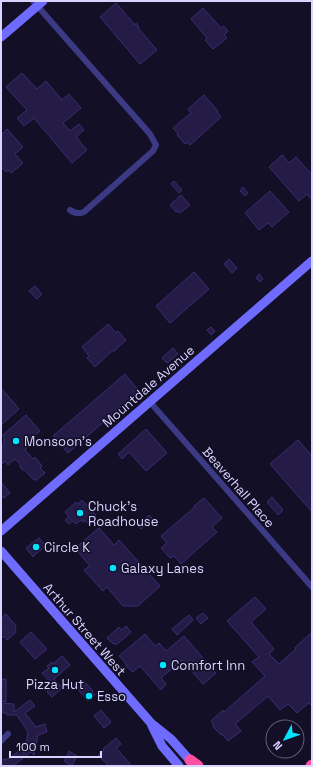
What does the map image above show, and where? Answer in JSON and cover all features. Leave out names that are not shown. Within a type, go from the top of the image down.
[{"type":"street","points":[[1,37],[38,3],[150,134],[156,145],[153,151],[84,212],[76,214],[70,210]]},
{"type":"street","name":"Mountdale Avenue","points":[[1,531],[312,261]]},
{"type":"street","name":"Beaverhall Place","points":[[150,402],[312,587]]},
{"type":"street","name":"Arthur Street West","points":[[1,551],[151,723],[172,739],[194,764]]},
{"type":"street","name":"Arthur Street West","points":[[151,723],[162,746],[179,766]]},
{"type":"street","points":[[1,741],[8,734]]},
{"type":"building","points":[[116,3],[135,25],[136,23],[139,27],[138,28],[157,50],[140,64],[100,17]]},
{"type":"building","points":[[203,8],[221,28],[224,26],[228,31],[224,35],[227,38],[213,49],[205,40],[207,38],[191,19]]},
{"type":"building","points":[[22,73],[37,89],[46,81],[62,100],[69,94],[81,108],[63,123],[70,131],[79,124],[84,130],[76,137],[87,150],[72,163],[34,118],[24,126],[17,118],[27,110],[6,87]]},
{"type":"building","points":[[204,95],[218,111],[217,112],[221,117],[190,145],[187,142],[185,144],[173,128],[191,113],[188,109]]},
{"type":"building","points":[[7,129],[23,147],[15,154],[23,163],[11,173],[8,170],[6,172],[1,167],[1,135]]},
{"type":"building","points":[[282,155],[289,163],[296,157],[312,175],[312,200],[307,194],[299,201],[269,167]]},
{"type":"building","points":[[174,181],[182,190],[179,193],[171,184]]},
{"type":"building","points":[[243,187],[248,193],[245,196],[240,191]]},
{"type":"building","points":[[270,191],[289,212],[272,227],[268,223],[259,230],[245,213]]},
{"type":"building","points":[[181,195],[190,205],[180,213],[177,211],[176,212],[170,205]]},
{"type":"building","points":[[229,259],[237,268],[232,273],[224,264]]},
{"type":"building","points":[[194,272],[209,289],[170,323],[156,306]]},
{"type":"building","points":[[259,274],[263,279],[260,282],[256,278]]},
{"type":"building","points":[[35,286],[42,294],[37,299],[29,291]]},
{"type":"building","points":[[108,324],[116,333],[118,331],[126,340],[95,367],[87,358],[89,356],[82,347]]},
{"type":"building","points":[[211,327],[215,331],[211,335],[207,330]]},
{"type":"building","points":[[173,348],[178,354],[167,363],[162,358]]},
{"type":"building","points":[[125,374],[139,391],[68,453],[53,436]]},
{"type":"building","points":[[1,388],[19,409],[1,425]]},
{"type":"building","points":[[26,415],[40,431],[28,441],[30,443],[25,450],[33,459],[35,457],[42,466],[40,468],[45,473],[36,480],[34,480],[25,470],[20,467],[20,464],[15,459],[8,465],[5,461],[1,465],[1,448],[4,445],[3,435]]},
{"type":"building","points":[[146,429],[167,453],[146,471],[129,452],[122,459],[118,454]]},
{"type":"building","points":[[298,440],[312,456],[312,512],[270,464]]},
{"type":"building","points":[[1,482],[10,493],[4,498],[1,495]]},
{"type":"building","points":[[272,497],[283,510],[278,515],[267,502]]},
{"type":"building","points":[[204,498],[222,518],[212,527],[217,532],[181,564],[174,556],[170,558],[161,548],[167,543],[161,536]]},
{"type":"building","name":"Chuck's Roadhouse","points":[[82,500],[96,515],[87,523],[85,520],[83,522],[81,520],[76,524],[73,521],[69,524],[65,520],[69,517],[65,512],[76,502],[78,504]]},
{"type":"building","points":[[149,515],[153,519],[141,529],[138,525]]},
{"type":"building","points":[[99,528],[114,545],[119,540],[160,586],[138,606],[123,606],[107,587],[103,591],[84,570],[90,566],[75,548]]},
{"type":"building","name":"Circle K","points":[[39,538],[46,546],[33,557],[26,548]]},
{"type":"building","points":[[255,597],[266,609],[251,622],[274,649],[269,654],[279,664],[312,632],[312,706],[309,703],[297,713],[288,704],[280,710],[268,696],[235,724],[241,731],[228,741],[213,727],[213,723],[211,721],[223,710],[224,712],[265,676],[252,662],[259,657],[227,621]]},
{"type":"building","points":[[203,613],[208,618],[201,624],[196,618]]},
{"type":"building","points":[[6,614],[16,626],[15,633],[7,640],[4,636],[1,639],[1,618]]},
{"type":"building","points":[[189,615],[193,620],[177,635],[172,629]]},
{"type":"building","points":[[126,626],[131,632],[116,645],[107,638],[119,627],[121,630]]},
{"type":"building","points":[[31,632],[47,649],[35,659],[20,642]]},
{"type":"building","name":"Comfort Inn","points":[[145,634],[155,646],[159,643],[166,651],[184,636],[216,673],[203,684],[182,660],[161,678],[166,684],[161,690],[140,666],[133,672],[127,667],[119,656]]},
{"type":"building","name":"Pizza Hut","points":[[62,656],[70,665],[54,679],[62,688],[52,697],[47,692],[54,686],[42,673],[49,668],[47,666],[52,662],[53,664]]},
{"type":"building","points":[[2,679],[6,679],[6,702],[1,701]]},
{"type":"building","points":[[82,679],[95,695],[88,701],[74,685]]},
{"type":"building","points":[[30,700],[35,706],[25,713],[36,727],[45,724],[47,732],[38,735],[34,755],[31,752],[13,766],[1,766],[1,761],[8,758],[9,759],[21,749],[24,754],[28,732],[17,715],[7,715],[7,713],[3,713],[3,703],[14,704],[14,712]]},
{"type":"building","points":[[101,710],[111,722],[104,728],[94,716]]},
{"type":"building","points":[[116,738],[121,744],[116,748],[132,766],[109,766],[98,755]]},
{"type":"building","points":[[69,751],[77,756],[72,766],[64,761]]},
{"type":"place","name":"Monsoon's","points":[[16,441]]},
{"type":"place","name":"Chuck's Roadhouse","points":[[80,513]]},
{"type":"place","name":"Circle K","points":[[36,547]]},
{"type":"place","name":"Galaxy Lanes","points":[[113,568]]},
{"type":"place","name":"Comfort Inn","points":[[163,665]]},
{"type":"place","name":"Pizza Hut","points":[[55,670]]},
{"type":"place","name":"Esso","points":[[89,696]]}]
